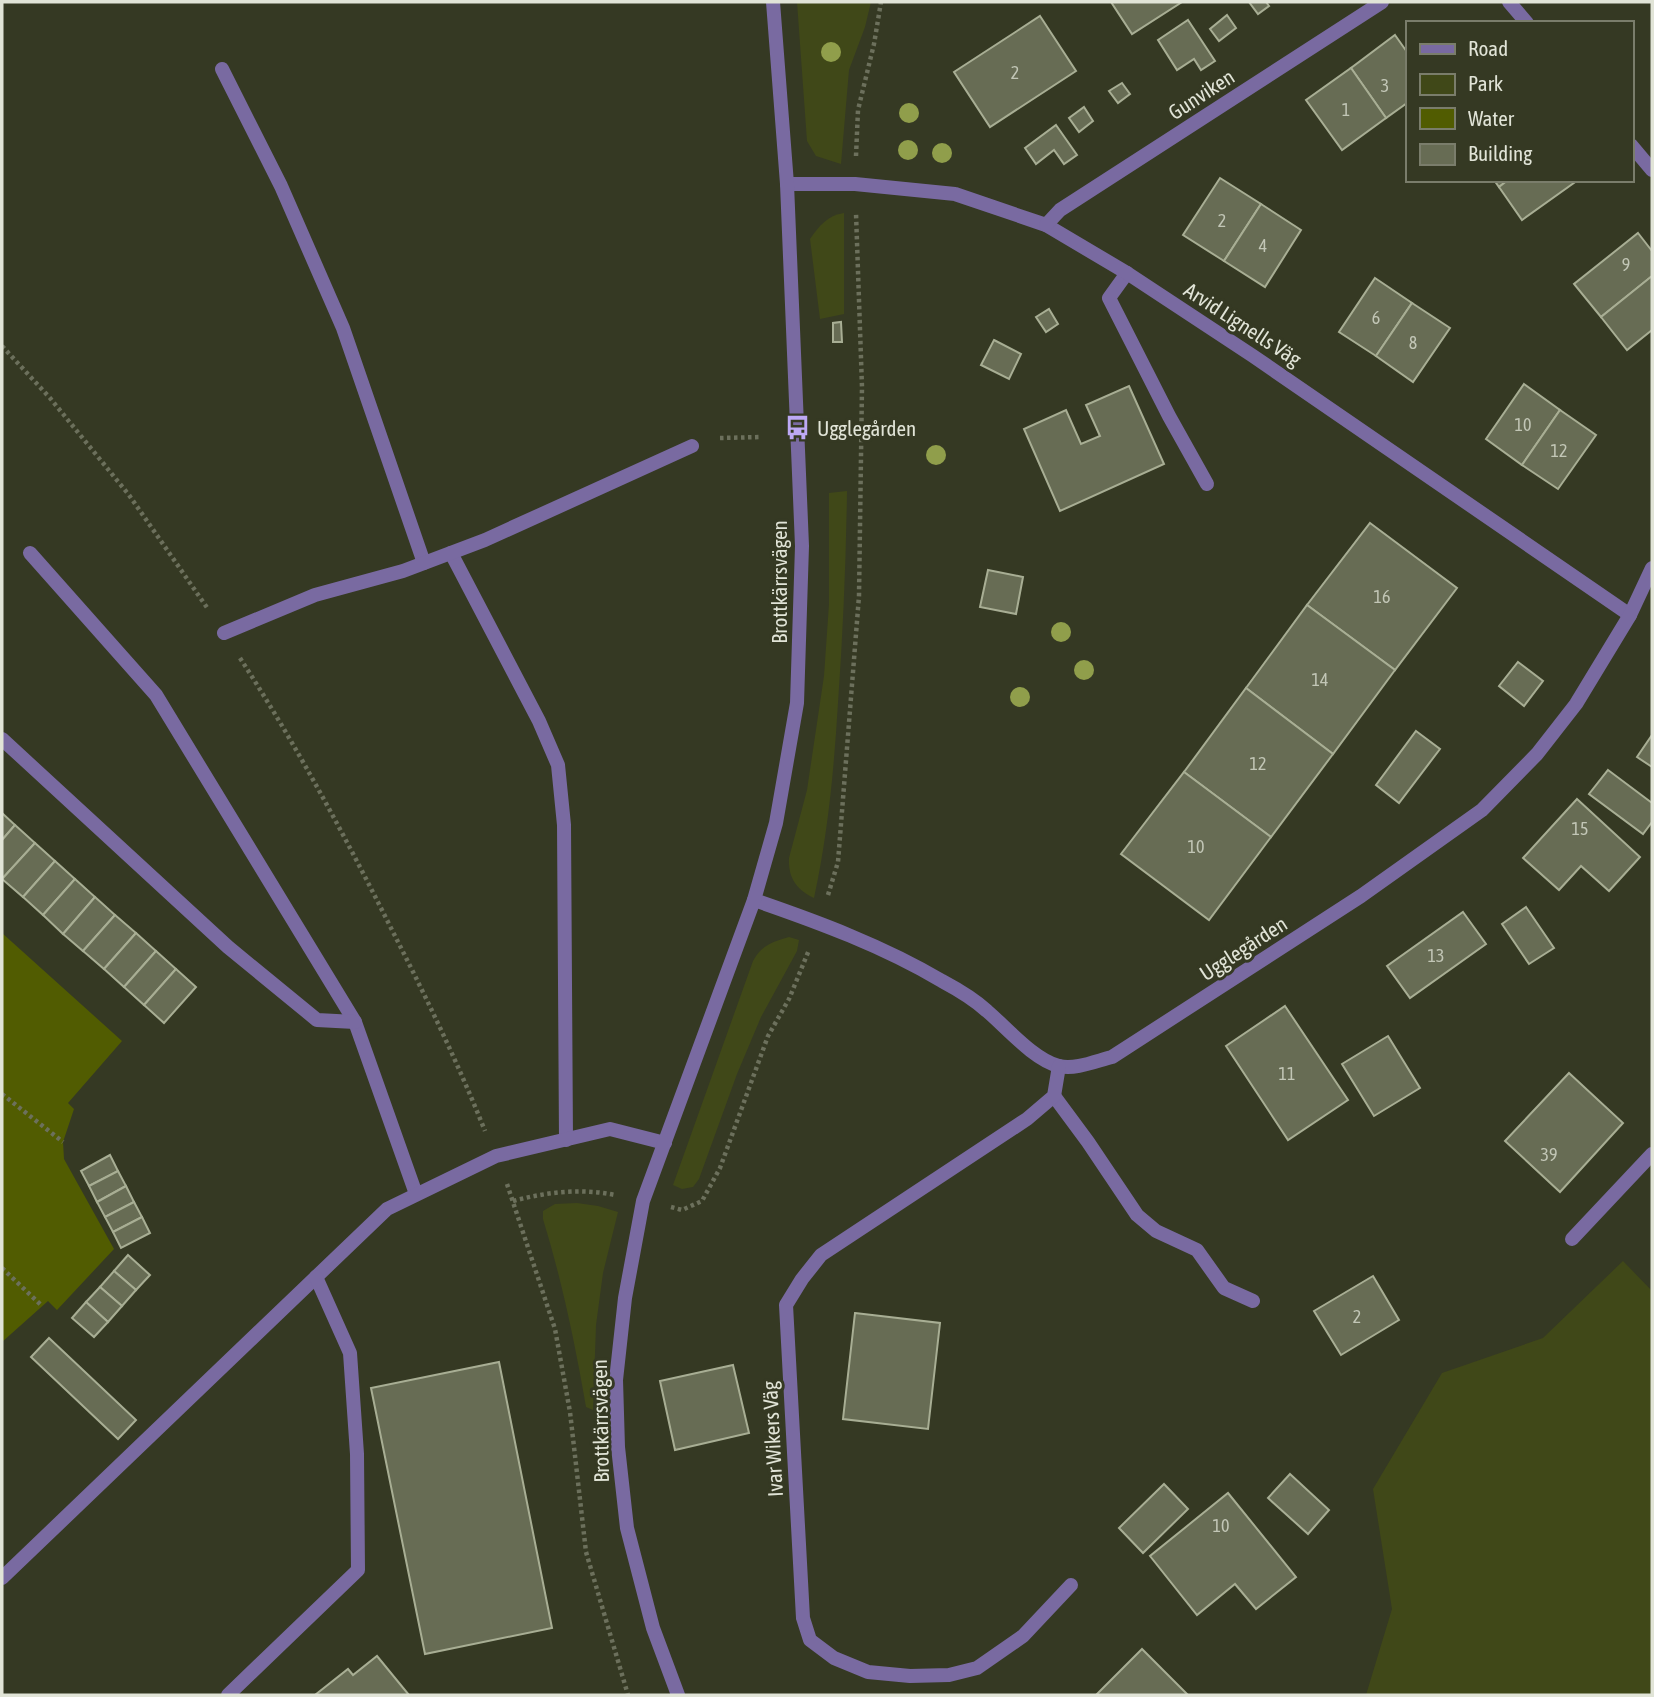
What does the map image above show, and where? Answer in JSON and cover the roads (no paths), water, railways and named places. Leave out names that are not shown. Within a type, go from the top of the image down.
[{"type":"street","name":"Brottkärrsvägen","points":[[678,1695],[653,1628],[627,1528],[618,1447],[616,1380],[625,1298],[643,1201],[754,900],[776,823],[797,703],[802,546],[787,184],[773,2]]},
{"type":"street","name":"Gunviken","points":[[1046,225],[1060,210],[1382,2]]},
{"type":"street","points":[[1509,2],[1525,21]]},
{"type":"street","points":[[222,69],[281,187],[343,328],[424,563]]},
{"type":"street","points":[[1633,147],[1652,170]]},
{"type":"street","name":"Arvid Lignells Väg","points":[[787,184],[855,184],[955,194],[1046,225],[1127,273],[1291,381],[1630,615]]},
{"type":"street","points":[[1127,273],[1110,298],[1169,416],[1208,484]]},
{"type":"street","points":[[224,633],[315,595],[424,563],[572,502],[692,446]]},
{"type":"street","points":[[451,552],[539,720],[558,765],[564,825],[566,1140]]},
{"type":"street","points":[[30,553],[156,695],[355,1022],[416,1194]]},
{"type":"street","name":"Ugglegården","points":[[1059,1066],[1078,1065],[1112,1057],[1121,1052],[1361,896],[1482,810],[1537,754],[1576,704],[1630,615],[1652,568]]},
{"type":"street","points":[[2,739],[228,947],[317,1020],[355,1022]]},
{"type":"street","points":[[754,900],[820,923],[942,980],[984,1009],[1037,1055],[1059,1066],[1054,1096],[1137,1215],[1156,1231],[1197,1250],[1224,1288],[1253,1301]]},
{"type":"street","name":"Ivar Wikers Väg","points":[[1054,1096],[1027,1119],[821,1255],[786,1305],[803,1618],[810,1640],[834,1658],[868,1672],[909,1676],[949,1675],[977,1668],[1023,1636],[1071,1585]]},
{"type":"street","points":[[2,1578],[387,1209],[496,1156],[610,1129],[664,1143]]},
{"type":"street","points":[[1572,1239],[1652,1154]]},
{"type":"street","points":[[228,1695],[358,1570],[357,1454],[350,1353],[316,1277]]},
{"type":"water","points":[[2,933],[122,1041],[68,1103],[74,1109],[63,1142],[64,1159],[114,1249],[57,1310],[48,1301],[2,1342]]},
{"type":"place","name":"Ugglegården","points":[[797,428]]}]
